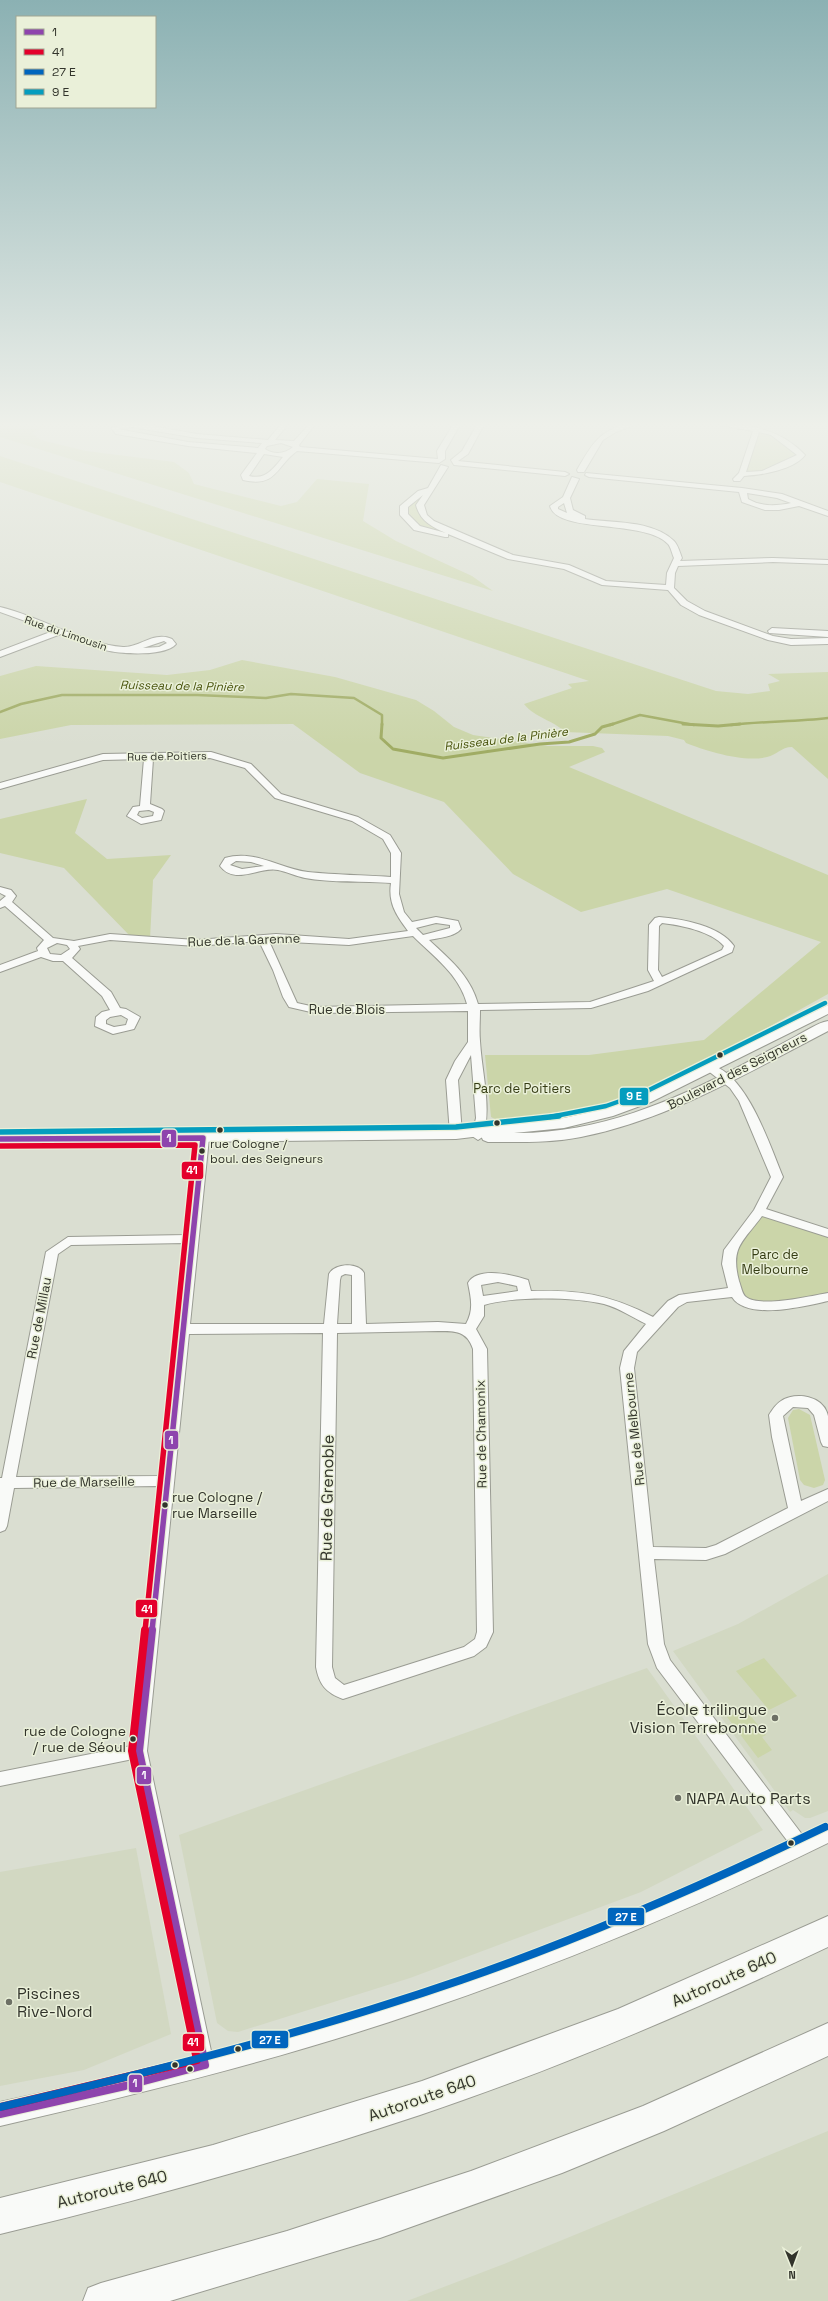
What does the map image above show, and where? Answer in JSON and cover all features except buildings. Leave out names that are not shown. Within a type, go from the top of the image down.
[{"type":"highway","name":"Autoroute 640","points":[[0,2216],[212,2163],[419,2099],[530,2060],[627,2022],[751,1968],[828,1931]]},
{"type":"highway","points":[[101,2301],[297,2247],[512,2174],[708,2096],[828,2039]]},
{"type":"street","points":[[425,530],[436,534],[462,538]]},
{"type":"street","points":[[444,530],[511,557],[566,567],[605,583],[670,588],[684,603],[702,613],[791,642],[828,641]]},
{"type":"street","points":[[635,530],[657,541],[664,547],[674,564],[671,573],[670,588]]},
{"type":"street","points":[[674,564],[773,560],[828,562]]},
{"type":"street","name":"Rue du Limousin","points":[[0,609],[107,648],[134,650]]},
{"type":"street","points":[[739,626],[796,634],[828,634]]},
{"type":"street","points":[[0,654],[60,632]]},
{"type":"street","name":"Rue de Poitiers","points":[[0,786],[94,758],[201,755],[248,766],[278,796],[339,814],[371,827],[387,837],[393,844],[396,853],[396,880],[394,894],[395,903],[399,912],[416,933],[458,973],[469,990],[474,1008],[474,1042],[478,1064],[482,1118],[479,1133]]},
{"type":"street","points":[[145,807],[149,757]]},
{"type":"street","points":[[274,867],[306,874],[396,880]]},
{"type":"street","points":[[0,890],[7,892],[11,896],[3,904],[51,941]]},
{"type":"street","name":"Rue de Blois","points":[[263,939],[269,956],[279,971],[289,1000],[293,1005],[303,1009],[474,1008],[591,1005],[630,994],[660,982],[726,952],[728,946],[726,941],[719,937],[669,920],[659,920],[654,925],[653,970],[660,982]]},
{"type":"street","name":"Rue de la Garenne","points":[[73,944],[110,937],[131,937],[196,943],[276,937],[350,942],[416,933]]},
{"type":"street","points":[[61,940],[73,944],[75,949],[66,957],[49,957],[42,953],[44,945],[51,941],[61,940]]},
{"type":"street","points":[[0,969],[42,953]]},
{"type":"street","points":[[66,957],[106,994],[116,1011]]},
{"type":"street","name":"Boulevard des Seigneurs","points":[[0,1139],[203,1138],[456,1134],[479,1133],[550,1124],[598,1116],[646,1099],[828,1009]]},
{"type":"street","name":"Boulevard des Seigneurs","points":[[479,1133],[544,1138],[603,1129],[647,1115],[828,1025]]},
{"type":"street","points":[[456,1134],[452,1080],[458,1065],[474,1042]]},
{"type":"street","points":[[711,1068],[734,1086],[745,1101],[777,1178],[759,1211],[730,1250],[728,1264],[736,1292],[741,1300],[768,1305],[828,1297]]},
{"type":"street","points":[[203,1138],[139,1750],[204,2065]]},
{"type":"street","points":[[759,1211],[828,1233]]},
{"type":"street","name":"Rue de Millau","points":[[0,1526],[4,1483],[52,1252],[68,1241],[193,1239]]},
{"type":"street","name":"Rue de Grenoble","points":[[324,1667],[330,1329],[335,1274],[346,1270],[358,1273],[359,1329]]},
{"type":"street","points":[[184,1329],[464,1328],[468,1331],[477,1316],[478,1302],[474,1283],[481,1279],[512,1278],[523,1283],[525,1296]]},
{"type":"street","name":"Rue de Melbourne","points":[[736,1292],[684,1298],[673,1304],[654,1322],[631,1351],[626,1368],[656,1644],[663,1663],[801,1846]]},
{"type":"street","points":[[478,1302],[488,1298],[580,1296],[604,1300],[654,1322]]},
{"type":"street","name":"Rue de Chamonix","points":[[324,1667],[326,1681],[330,1685],[343,1692],[351,1691],[469,1652],[481,1643],[485,1632],[480,1349],[477,1340],[468,1331]]},
{"type":"street","points":[[796,1511],[779,1437],[776,1415],[782,1406],[793,1401],[807,1400],[817,1407],[823,1420],[828,1442]]},
{"type":"street","name":"Rue de Marseille","points":[[4,1483],[167,1481]]},
{"type":"street","points":[[647,1553],[706,1554],[720,1550],[828,1494]]},
{"type":"street","points":[[0,1779],[139,1750]]},
{"type":"street","points":[[0,2114],[125,2086],[356,2021],[536,1959],[687,1898],[828,1833]]},
{"type":"shaded area","name":"École trilingue Vision Terrebonne","points":[[828,1574],[828,1811],[810,1818],[805,1818],[793,1810],[790,1812],[673,1651],[738,1624]]},
{"type":"shaded area","points":[[647,1668],[763,1830],[641,1892],[410,1978],[238,2032],[228,2031],[217,2023],[179,1835]]},
{"type":"shaded area","points":[[136,1848],[171,2034],[84,2070],[0,2086],[0,1872]]},
{"type":"shaded area","points":[[828,2131],[828,2301],[407,2301],[504,2264]]},
{"type":"green space","points":[[143,530],[227,530],[716,691],[748,694],[770,691],[768,684],[780,681],[768,674],[828,672],[828,779],[792,747],[785,748],[774,755],[767,757],[748,758],[715,753],[686,743],[684,740],[668,736],[565,732],[533,713],[524,704],[572,688],[568,684],[589,681]]},
{"type":"green space","points":[[299,530],[378,530],[396,541],[472,576],[493,591]]},
{"type":"green space","points":[[428,530],[449,530],[462,538],[436,534]]},
{"type":"green space","name":"Parc de Poitiers","points":[[242,660],[335,677],[416,700],[434,711],[454,727],[473,735],[548,746],[593,746],[602,748],[605,752],[569,767],[828,875],[828,994],[643,1097],[576,1115],[503,1123],[491,1117],[485,1055],[589,1055],[704,1040],[821,942],[667,889],[581,912],[513,874],[444,802],[360,773],[293,724],[71,725],[0,739],[0,676],[36,666],[167,675],[210,670]]},
{"type":"green space","points":[[87,799],[75,833],[107,859],[171,855],[153,880],[150,939],[131,937],[64,868],[0,853],[0,819]]},
{"type":"green space","name":"Parc de Melbourne","points":[[759,1211],[828,1233],[828,1297],[768,1305],[741,1300],[730,1250]]},
{"type":"green space","points":[[799,1409],[810,1415],[825,1480],[823,1485],[814,1488],[804,1485],[800,1480],[788,1418],[793,1410]]},
{"type":"green space","points":[[764,1658],[797,1696],[769,1710],[736,1671]]},
{"type":"green space","points":[[745,1709],[766,1735],[762,1737],[772,1750],[758,1758],[727,1717]]},
{"type":"waterway","name":"Ruisseau de la Pinière","points":[[0,712],[21,704],[62,695],[197,695],[266,698],[291,694],[354,698],[382,715],[382,724]]},
{"type":"waterway","name":"Ruisseau de la Pinière","points":[[613,724],[640,715],[691,724]]},
{"type":"waterway","name":"Ruisseau de la Pinière","points":[[731,725],[828,718]]},
{"type":"waterway","name":"Ruisseau de la Pinière","points":[[382,724],[381,738],[393,749],[443,758],[540,744],[569,742],[595,734],[602,727],[613,724]]},
{"type":"waterway","name":"Ruisseau de la Pinière","points":[[683,724],[691,724]]},
{"type":"waterway","name":"Ruisseau de la Pinière","points":[[691,724],[718,726],[740,724]]},
{"type":"transit line","points":[[0,1132],[456,1127],[563,1116],[606,1106],[643,1093],[825,1003]]},
{"type":"transit line","name":"1","points":[[0,1139],[203,1138],[139,1751],[205,2065],[125,2086],[0,2114]]},
{"type":"transit line","name":"41","points":[[0,1146],[195,1145],[132,1751],[197,2060],[123,2079],[0,2107]]},
{"type":"transit line","points":[[0,2107],[133,2076],[266,2041],[332,2022],[463,1980],[640,1911],[751,1862],[825,1827]]},
{"type":"place","name":"rue Cologne / boul. des Seigneurs","points":[[202,1151]]},
{"type":"place","name":"rue Cologne / rue Marseille","points":[[165,1505]]},
{"type":"place","name":"École trilingue Vision Terrebonne","points":[[775,1718]]},
{"type":"place","name":"rue de Cologne / rue de Séoul","points":[[133,1739]]},
{"type":"place","name":"NAPA Auto Parts","points":[[678,1798]]},
{"type":"place","name":"Piscines Rive-Nord","points":[[9,2002]]}]
